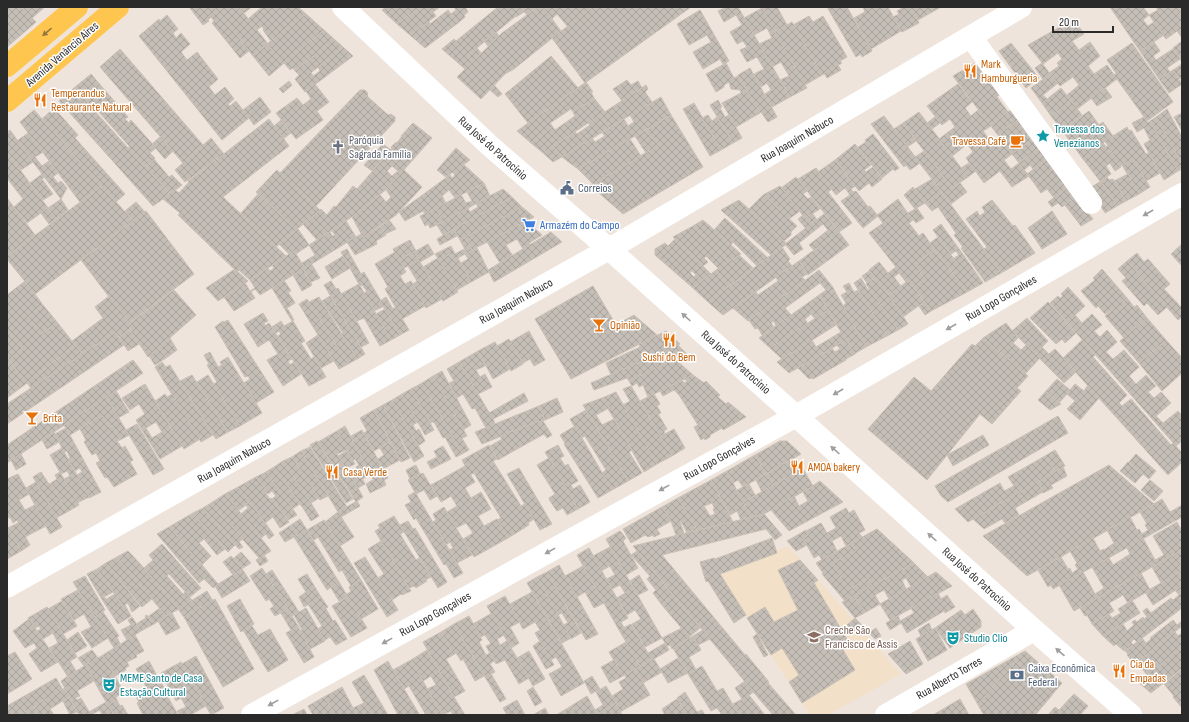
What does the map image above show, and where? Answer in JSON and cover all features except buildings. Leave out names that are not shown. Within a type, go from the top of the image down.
[{"type":"main road","points":[[7,66],[77,7]]},
{"type":"main road","name":"Avenida Venâncio Aires","points":[[7,101],[118,7]]},
{"type":"street","name":"Rua José do Patrocínio","points":[[343,7],[489,145],[609,249],[1131,715]]},
{"type":"street","name":"Rua Joaquim Nabuco","points":[[7,587],[609,249],[1021,7]]},
{"type":"street","points":[[971,36],[1091,203]]},
{"type":"street","name":"Rua Lopo Gonçalves","points":[[252,715],[796,416],[1182,194]]},
{"type":"street","name":"Rua Alberto Torres","points":[[886,715],[1034,630]]},
{"type":"shaded area","name":"Creche São Francisco de Assis","points":[[788,546],[901,674],[828,715],[810,715],[719,575]]},
{"type":"place","name":"Mark Hamburgueria","points":[[970,71]]},
{"type":"place","name":"Temperandus Restaurante Natural","points":[[40,100]]},
{"type":"place","name":"Travessa dos Venezianos","points":[[1043,136]]},
{"type":"place","name":"Travessa Café","points":[[1017,141]]},
{"type":"place","name":"Paróquia Sagrada Família","points":[[338,147]]},
{"type":"place","name":"Correios","points":[[567,188]]},
{"type":"place","name":"Armazém do Campo","points":[[529,225]]},
{"type":"place","name":"Opinião","points":[[599,325]]},
{"type":"place","name":"Sushi do Bem","points":[[669,340]]},
{"type":"place","name":"Brita","points":[[32,418]]},
{"type":"place","name":"AMOA bakery","points":[[797,467]]},
{"type":"place","name":"Casa Verde","points":[[332,472]]},
{"type":"place","name":"Creche São Francisco de Assis","points":[[814,637]]},
{"type":"place","name":"Studio Clio","points":[[953,638]]},
{"type":"place","name":"Cia da Empadas","points":[[1119,671]]},
{"type":"place","name":"Caixa Econômica Federal","points":[[1017,675]]},
{"type":"place","name":"MEME Santo de Casa Estação Cultural","points":[[109,685]]}]
